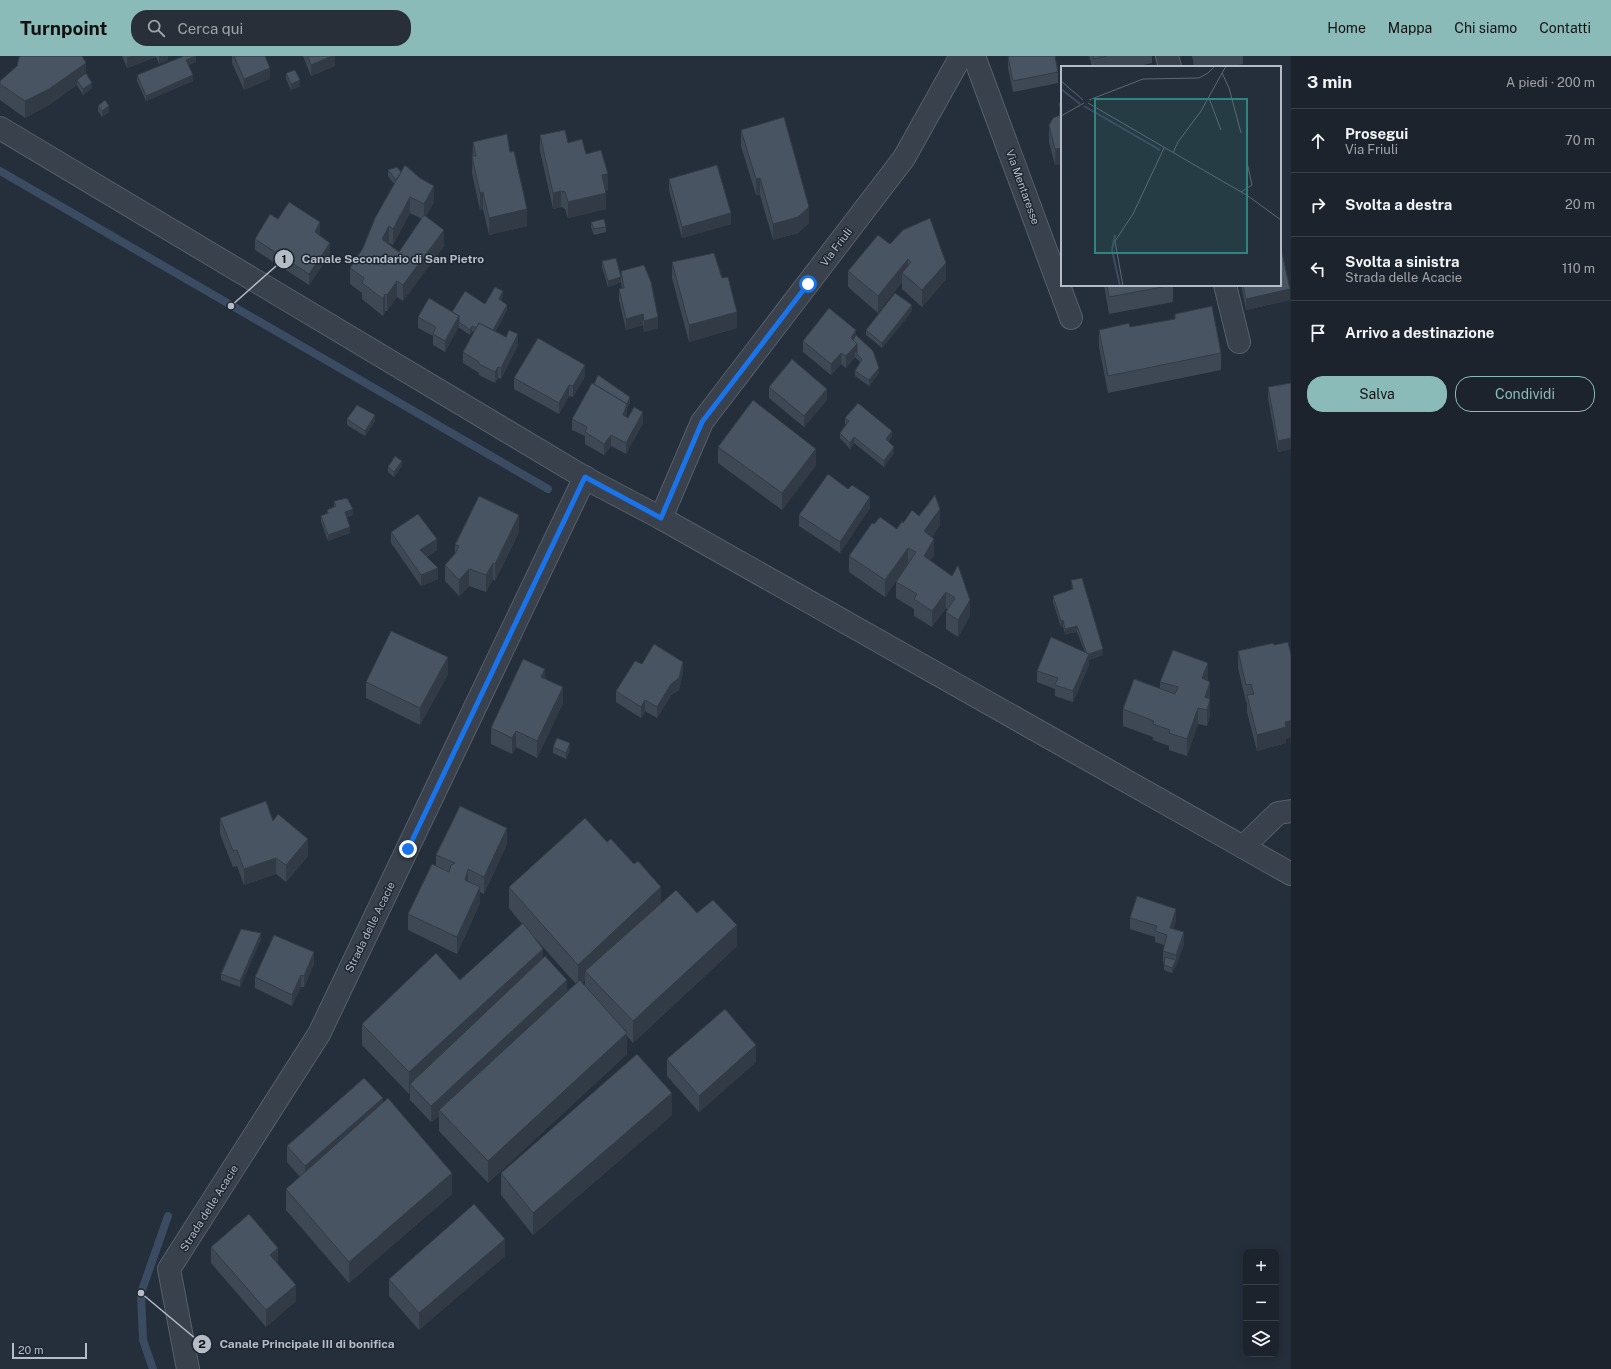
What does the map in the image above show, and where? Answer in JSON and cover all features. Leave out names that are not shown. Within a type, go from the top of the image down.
[{"type":"street","name":"Via Friuli","points":[[661,518],[702,422],[904,158],[961,56]]},
{"type":"street","name":"Via Mentaresse","points":[[974,56],[1071,318]]},
{"type":"street","points":[[1167,56],[1170,66]]},
{"type":"street","points":[[0,128],[585,477],[661,518],[1291,874]]},
{"type":"street","points":[[1225,286],[1239,342]]},
{"type":"street","name":"Strada delle Acacie","points":[[188,1369],[170,1269],[319,1034],[585,477]]},
{"type":"street","points":[[1243,847],[1278,813],[1291,811]]},
{"type":"building","points":[[82,56],[86,63],[49,89],[25,101],[0,84],[0,81],[17,66],[19,57]]},
{"type":"building","points":[[184,56],[196,56],[186,60],[193,75],[146,96],[137,75]]},
{"type":"building","points":[[234,56],[265,56],[270,68],[244,79]]},
{"type":"building","points":[[308,56],[332,56],[311,65]]},
{"type":"building","points":[[1055,56],[1058,72],[1013,81],[1008,57]]},
{"type":"building","points":[[1093,56],[1107,56],[1094,59]]},
{"type":"building","points":[[295,70],[300,80],[291,84],[286,73]]},
{"type":"building","points":[[86,73],[92,83],[83,89],[77,80]]},
{"type":"building","points":[[105,100],[109,106],[102,111],[98,106]]},
{"type":"building","points":[[1061,102],[1061,148],[1055,149],[1049,125],[1053,118],[1060,115],[1059,103]]},
{"type":"building","points":[[784,117],[809,207],[798,217],[773,224],[760,178],[756,179],[741,130]]},
{"type":"building","points":[[565,130],[568,143],[582,139],[586,154],[601,150],[608,174],[602,175],[606,193],[568,202],[565,192],[561,191],[553,193],[540,135]]},
{"type":"building","points":[[507,134],[510,152],[514,151],[527,209],[489,218],[483,192],[480,193],[472,156],[476,156],[473,142]]},
{"type":"building","points":[[405,165],[420,178],[434,186],[424,204],[410,197],[393,229],[389,226],[382,239],[399,252],[424,215],[444,230],[403,285],[397,281],[387,295],[385,294],[383,299],[362,283],[364,278],[350,268],[363,248],[375,218]]},
{"type":"building","points":[[717,165],[731,213],[682,227],[669,179]]},
{"type":"building","points":[[397,167],[401,172],[396,180],[388,170]]},
{"type":"building","points":[[289,202],[320,222],[315,232],[330,243],[309,274],[255,239],[270,214],[278,219]]},
{"type":"building","points":[[930,218],[946,263],[922,290],[902,273],[911,262],[908,259],[878,296],[848,271],[878,235],[890,244],[903,230]]},
{"type":"building","points":[[604,219],[606,227],[594,229],[591,222]]},
{"type":"building","points":[[1281,248],[1290,289],[1246,299],[1243,286],[1281,286]]},
{"type":"building","points":[[714,253],[722,278],[728,277],[737,312],[689,325],[672,262]]},
{"type":"building","points":[[616,258],[621,277],[608,281],[602,261]]},
{"type":"building","points":[[644,265],[651,282],[658,317],[644,321],[643,314],[626,319],[619,289],[624,288],[621,271]]},
{"type":"building","points":[[1107,286],[1168,286],[1109,297]]},
{"type":"building","points":[[495,287],[503,291],[499,299],[507,305],[493,330],[479,323],[477,328],[472,326],[470,330],[459,322],[459,316],[452,312],[465,291],[485,304]]},
{"type":"building","points":[[895,293],[912,305],[882,343],[866,330]]},
{"type":"building","points":[[429,298],[459,316],[445,341],[433,334],[436,327],[418,317]]},
{"type":"building","points":[[1212,306],[1221,353],[1108,376],[1099,330],[1129,323],[1130,327],[1175,319],[1175,314]]},
{"type":"building","points":[[829,308],[856,330],[851,338],[857,344],[846,356],[841,353],[831,364],[803,341]]},
{"type":"building","points":[[479,323],[506,337],[509,330],[518,334],[501,368],[498,367],[495,372],[479,364],[479,362],[463,352]]},
{"type":"building","points":[[856,335],[873,351],[879,368],[869,380],[855,371],[862,359],[857,354],[857,344],[853,340]]},
{"type":"building","points":[[538,338],[585,365],[573,386],[569,385],[559,403],[514,378]]},
{"type":"building","points":[[792,359],[827,389],[804,416],[769,387]]},
{"type":"building","points":[[598,375],[630,397],[627,404],[594,384]]},
{"type":"building","points":[[592,383],[627,404],[623,415],[628,418],[634,407],[643,412],[626,443],[611,435],[604,444],[585,432],[587,427],[572,419]]},
{"type":"building","points":[[1291,383],[1291,438],[1278,441],[1268,387]]},
{"type":"building","points":[[753,400],[816,449],[782,493],[718,447]]},
{"type":"building","points":[[858,403],[892,431],[886,439],[894,447],[884,461],[854,437],[850,443],[840,433],[849,421],[845,418]]},
{"type":"building","points":[[357,405],[375,415],[365,431],[347,419]]},
{"type":"building","points":[[395,456],[402,461],[394,472],[388,467]]},
{"type":"building","points":[[828,474],[848,489],[852,485],[870,497],[840,542],[799,515]]},
{"type":"building","points":[[935,495],[940,509],[924,531],[934,539],[924,556],[952,576],[958,565],[970,600],[958,620],[946,612],[955,598],[946,592],[932,611],[914,599],[917,594],[896,582],[916,552],[908,548],[885,580],[849,556],[872,523],[874,524],[880,517],[897,529],[912,510],[919,516]]},
{"type":"building","points":[[479,496],[519,515],[495,564],[493,563],[486,575],[469,569],[459,580],[445,565],[455,554],[459,546],[455,545]]},
{"type":"building","points":[[347,498],[353,509],[345,512],[350,527],[328,535],[321,516],[328,513],[327,510],[336,506],[334,501]]},
{"type":"building","points":[[418,514],[437,539],[420,550],[438,568],[421,575],[391,532]]},
{"type":"building","points":[[1082,578],[1103,649],[1089,654],[1087,654],[1077,626],[1065,629],[1053,596],[1073,589],[1071,580]]},
{"type":"building","points":[[391,631],[448,657],[420,708],[366,682]]},
{"type":"building","points":[[1051,637],[1089,654],[1073,691],[1055,685],[1058,678],[1037,671]]},
{"type":"building","points":[[1288,642],[1291,655],[1291,721],[1285,722],[1286,727],[1257,735],[1247,695],[1254,694],[1251,684],[1246,685],[1238,651],[1273,643],[1274,645]]},
{"type":"building","points":[[654,644],[683,662],[679,678],[671,684],[657,707],[645,700],[641,707],[616,691],[635,661],[642,664]]},
{"type":"building","points":[[1173,650],[1208,663],[1202,678],[1210,682],[1205,697],[1210,699],[1207,710],[1198,708],[1187,739],[1169,733],[1170,730],[1153,724],[1154,721],[1123,709],[1134,679],[1175,694],[1178,687],[1160,682]]},
{"type":"building","points":[[523,659],[545,669],[541,677],[563,687],[537,741],[516,731],[512,738],[491,728]]},
{"type":"building","points":[[557,738],[570,743],[566,753],[553,747]]},
{"type":"building","points":[[266,801],[273,821],[278,814],[308,839],[286,865],[276,858],[244,869],[237,850],[233,851],[220,818]]},
{"type":"building","points":[[460,806],[507,828],[484,877],[468,869],[465,880],[480,887],[457,937],[408,914],[432,864],[449,872],[451,865],[455,863],[436,855]]},
{"type":"building","points":[[585,818],[607,842],[611,839],[634,864],[638,861],[661,887],[578,965],[509,887]]},
{"type":"building","points":[[676,890],[697,913],[713,900],[737,925],[633,1021],[585,971]]},
{"type":"building","points":[[1137,896],[1176,909],[1170,928],[1184,932],[1176,955],[1163,951],[1167,935],[1155,931],[1157,926],[1130,918]]},
{"type":"building","points":[[523,923],[543,949],[409,1072],[362,1024],[436,953],[460,980]]},
{"type":"building","points":[[241,929],[261,933],[240,981],[221,974]]},
{"type":"building","points":[[274,935],[314,952],[304,976],[301,975],[292,995],[255,977]]},
{"type":"building","points":[[545,956],[567,980],[431,1106],[410,1084]]},
{"type":"building","points":[[1165,957],[1176,960],[1172,968],[1164,965]]},
{"type":"building","points":[[580,980],[627,1033],[488,1161],[439,1110]]},
{"type":"building","points":[[725,1009],[756,1045],[699,1096],[667,1059]]},
{"type":"building","points":[[637,1054],[672,1093],[533,1213],[501,1173]]},
{"type":"building","points":[[364,1078],[383,1098],[305,1166],[287,1146]]},
{"type":"building","points":[[388,1098],[452,1173],[349,1262],[286,1189]]},
{"type":"building","points":[[474,1204],[505,1239],[419,1313],[389,1279]]},
{"type":"building","points":[[249,1214],[278,1248],[270,1255],[296,1285],[266,1310],[211,1247]]},
{"type":"waterway","points":[[0,171],[548,489]]},
{"type":"waterway","points":[[153,1369],[143,1340],[141,1293],[168,1216]]},
{"type":"place","name":"Canale Secondario di San Pietro","points":[[231,306]]},
{"type":"place","name":"Canale Principale III di bonifica","points":[[141,1293]]},
{"type":"route","points":[[408,849],[585,477],[661,518],[702,422],[808,284]]}]
